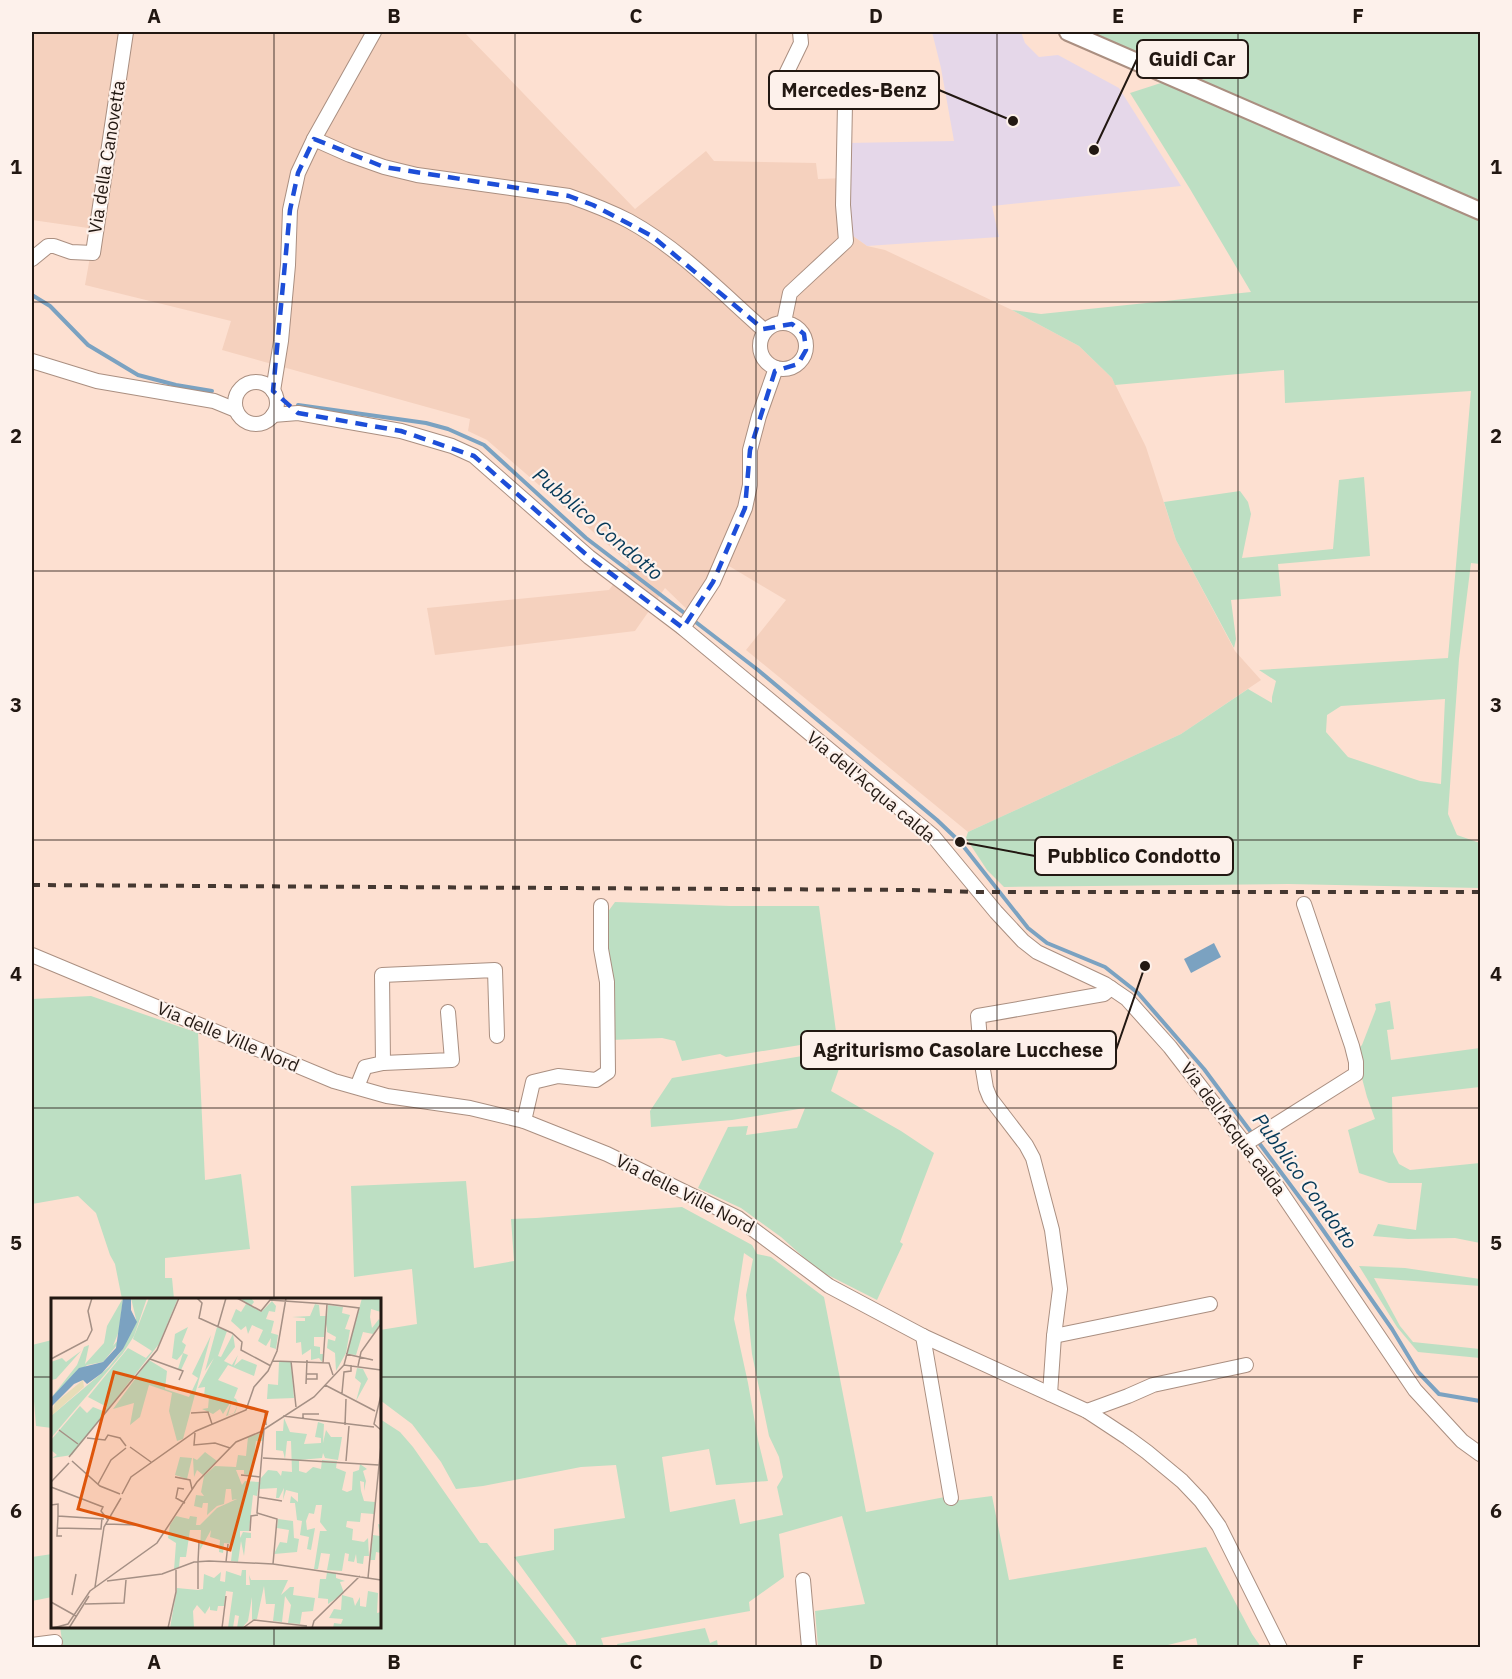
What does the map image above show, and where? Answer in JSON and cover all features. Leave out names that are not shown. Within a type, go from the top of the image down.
[{"type":"main road","points":[[1068,32],[1480,211]]},
{"type":"street","name":"Via della Canovetta","points":[[32,259],[48,246],[71,252],[93,253],[126,32]]},
{"type":"street","points":[[32,361],[97,381],[214,401],[236,410],[244,420],[251,423],[263,423],[273,415],[276,409],[274,393],[288,264],[290,210],[298,173],[314,139],[374,32]]},
{"type":"street","points":[[784,322],[790,293],[846,241],[843,205],[845,104],[839,90],[828,88],[803,94],[789,93],[785,82],[786,74],[801,44],[800,32]]},
{"type":"street","points":[[314,139],[384,167],[417,175],[569,196],[592,205],[629,222],[652,236],[689,263],[765,331]]},
{"type":"street","points":[[784,322],[799,328],[807,342],[804,358],[792,368],[784,370],[769,365],[764,360],[760,345],[761,337],[770,326],[784,322]]},
{"type":"street","points":[[214,401],[239,391],[247,384],[257,382],[277,363]]},
{"type":"street","points":[[688,621],[713,582],[745,508],[750,485],[750,450],[776,368]]},
{"type":"street","points":[[257,382],[274,393]]},
{"type":"street","points":[[236,410],[235,404],[239,391]]},
{"type":"street","name":"Via dell'Acqua calda","points":[[274,393],[298,413]]},
{"type":"street","name":"Via dell'Acqua calda","points":[[273,415],[298,413],[401,432],[452,446],[474,456],[589,557],[688,621],[933,836],[1023,941],[1045,957],[1085,974],[1127,999],[1249,1141],[1415,1390],[1462,1441],[1480,1454]]},
{"type":"street","points":[[1249,1141],[1356,1074],[1352,1046],[1304,904]]},
{"type":"street","points":[[524,1121],[533,1082],[558,1076],[596,1080],[608,1072],[607,981],[601,950],[601,906]]},
{"type":"street","name":"Via delle Ville Nord","points":[[32,955],[334,1081],[387,1096],[470,1108],[524,1121],[607,1154],[738,1218],[829,1286],[923,1336],[1087,1411],[1137,1445],[1182,1481],[1201,1501],[1219,1526],[1280,1647]]},
{"type":"street","points":[[383,1063],[382,975],[495,970],[497,1036]]},
{"type":"street","points":[[1050,1394],[1060,1289],[1052,1230],[1033,1158],[1026,1145],[990,1098],[986,1088],[978,1016],[1104,994],[1111,988]]},
{"type":"street","points":[[357,1087],[365,1067],[383,1063],[452,1060],[448,1012]]},
{"type":"street","points":[[1054,1336],[1210,1304]]},
{"type":"street","points":[[923,1336],[951,1498]]},
{"type":"street","points":[[1087,1411],[1153,1385],[1246,1365]]},
{"type":"street","points":[[803,1580],[809,1647]]},
{"type":"street","points":[[32,1645],[55,1642]]},
{"type":"highlighted area","points":[[314,139],[384,167],[569,196],[593,205],[652,236],[763,329],[792,324],[804,334],[806,350],[798,364],[775,371],[750,450],[745,508],[713,582],[683,628],[589,557],[474,456],[401,431],[298,413],[273,391],[290,210],[298,173]]},
{"type":"shaded area","points":[[32,32],[464,32],[635,209],[706,151],[714,161],[816,163],[818,179],[847,178],[846,231],[867,246],[885,250],[1012,310],[1079,346],[1112,378],[1146,447],[1176,540],[1235,651],[1261,680],[1181,734],[968,832],[746,650],[786,600],[729,566],[696,618],[665,588],[635,631],[435,655],[427,608],[609,590],[629,563],[487,440],[468,431],[470,419],[222,350],[231,321],[85,285],[95,229],[32,220]]},
{"type":"shaded area","points":[[932,32],[1021,32],[1025,43],[1039,57],[1058,55],[1119,88],[1181,186],[992,206],[999,237],[867,246],[846,231],[847,143],[954,141]]},
{"type":"green space","points":[[1089,32],[1480,32],[1480,203]]},
{"type":"green space","points":[[1164,82],[1480,219],[1480,564],[1471,563],[1459,659],[1448,814],[1457,835],[1480,843],[1480,888],[1288,884],[1004,887],[987,870],[966,838],[968,832],[1181,734],[1248,689],[1272,703],[1276,681],[1259,670],[1448,658],[1471,391],[1285,403],[1284,370],[1115,385],[1112,378],[1079,346],[1012,310],[1041,314],[1251,292],[1130,93]],"holes":[[[1445,699],[1441,784],[1420,781],[1348,757],[1326,732],[1327,715],[1341,706]]]},
{"type":"green space","points":[[1364,477],[1370,556],[1278,564],[1281,596],[1231,600],[1236,639],[1234,648],[1176,540],[1164,502],[1240,491],[1248,502],[1251,514],[1242,558],[1333,549],[1339,480]]},
{"type":"green space","points":[[615,902],[819,906],[837,1039],[726,1057],[720,1054],[682,1061],[675,1041],[662,1038],[611,1040],[607,913]]},
{"type":"green space","points":[[91,996],[198,1033],[205,1180],[241,1174],[250,1249],[165,1258],[165,1278],[172,1278],[174,1298],[122,1298],[115,1264],[96,1213],[78,1196],[32,1204],[32,999]]},
{"type":"green space","points":[[1390,1001],[1394,1029],[1387,1030],[1391,1060],[1480,1048],[1480,1087],[1392,1097],[1393,1152],[1399,1164],[1410,1170],[1480,1163],[1480,1243],[1455,1238],[1408,1239],[1373,1236],[1378,1224],[1416,1230],[1422,1183],[1389,1183],[1359,1173],[1348,1130],[1375,1119],[1355,1052],[1362,1045],[1376,1009],[1375,1004]]},
{"type":"green space","points":[[838,1050],[840,1066],[831,1091],[901,1131],[934,1153],[900,1242],[903,1244],[877,1300],[818,1270],[781,1237],[741,1208],[698,1188],[728,1127],[748,1126],[746,1135],[797,1128],[805,1108],[732,1120],[651,1127],[650,1111],[672,1078]]},
{"type":"green space","points":[[466,1181],[474,1268],[514,1261],[511,1219],[682,1207],[752,1245],[757,1254],[771,1257],[824,1297],[866,1512],[945,1497],[946,1502],[992,1496],[1009,1580],[1206,1547],[1261,1647],[1198,1647],[1196,1638],[1156,1648],[818,1647],[815,1611],[865,1604],[842,1516],[779,1534],[784,1577],[749,1602],[750,1611],[601,1638],[604,1647],[576,1647],[576,1642],[514,1557],[554,1550],[554,1529],[625,1518],[616,1465],[581,1467],[456,1489],[441,1462],[412,1424],[381,1401],[381,1330],[417,1324],[412,1269],[354,1277],[351,1186]],"holes":[[[744,1253],[753,1259],[746,1295],[752,1354],[769,1436],[779,1457],[783,1477],[777,1487],[783,1515],[740,1524],[735,1499],[670,1512],[662,1457],[709,1449],[716,1485],[768,1481],[734,1319]]]},
{"type":"green space","points":[[1359,1266],[1405,1268],[1480,1279],[1480,1286],[1374,1278],[1400,1326],[1413,1342],[1480,1349],[1480,1358],[1418,1352],[1397,1327]]},
{"type":"green space","points":[[51,1340],[51,1428],[36,1426],[32,1389],[32,1345]]},
{"type":"green space","points":[[381,1420],[400,1432],[413,1447],[480,1543],[487,1543],[568,1645],[560,1648],[63,1647],[60,1628],[381,1628]]},
{"type":"green space","points":[[51,1554],[51,1597],[32,1601],[32,1557]]},
{"type":"green space","points":[[705,1628],[710,1643],[717,1640],[718,1647],[618,1647],[617,1644]]},
{"type":"water","points":[[1214,943],[1221,957],[1191,973],[1184,959]]},
{"type":"waterway","name":"Pubblico Condotto","points":[[32,295],[50,306],[88,345],[138,375],[212,391]]},
{"type":"waterway","name":"Pubblico Condotto","points":[[298,405],[426,423],[448,429],[484,445],[586,538],[687,615]]},
{"type":"waterway","name":"Pubblico Condotto","points":[[693,620],[758,670],[937,820],[960,842],[1028,928],[1047,943],[1105,967],[1138,993],[1204,1069],[1309,1210],[1392,1329],[1418,1372],[1439,1394],[1480,1401]]},
{"type":"railway","points":[[32,885],[980,892],[1480,892]]},
{"type":"place","name":"Mercedes-Benz","points":[[1013,121]]},
{"type":"place","name":"Guidi Car","points":[[1094,150]]},
{"type":"place","name":"Pubblico Condotto","points":[[960,842]]},
{"type":"place","name":"Agriturismo Casolare Lucchese","points":[[1145,966]]}]
